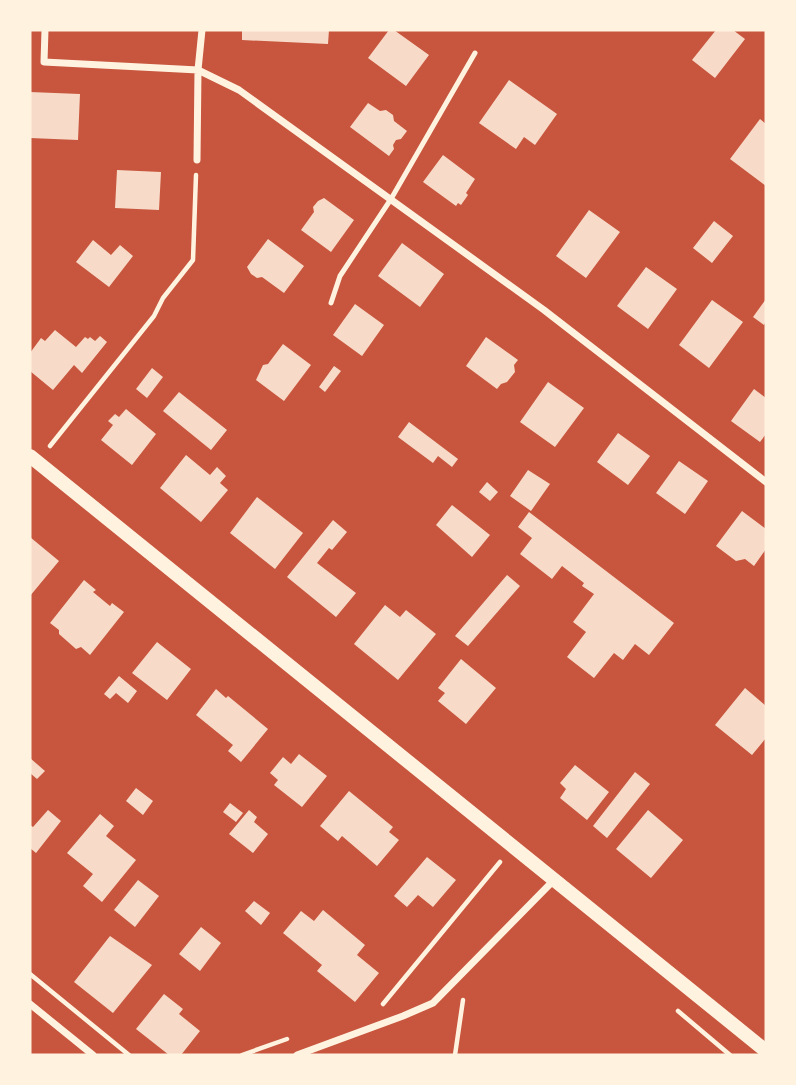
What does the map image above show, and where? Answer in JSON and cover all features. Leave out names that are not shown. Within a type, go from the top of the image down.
[{"type":"main road","points":[[34,459],[766,1051]]},
{"type":"street","points":[[45,30],[44,62],[198,70],[239,90],[544,310],[766,481]]},
{"type":"street","points":[[197,160],[198,70],[202,30]]},
{"type":"street","points":[[297,1055],[433,1003],[555,879]]},
{"type":"street","points":[[30,1004],[93,1055]]},
{"type":"lane","points":[[331,303],[340,276],[391,199],[475,53]]},
{"type":"path","points":[[34,459],[154,316],[163,298],[193,260],[197,160]]},
{"type":"path","points":[[382,1005],[501,861]]},
{"type":"path","points":[[455,1055],[468,968]]},
{"type":"path","points":[[30,974],[130,1055]]},
{"type":"path","points":[[242,1055],[294,1037]]},
{"type":"building","points":[[242,30],[329,30],[328,44],[242,40]]},
{"type":"building","points":[[389,30],[394,30],[429,55],[406,86],[368,58]]},
{"type":"building","points":[[716,30],[733,30],[745,39],[715,78],[692,60]]},
{"type":"building","points":[[509,80],[557,114],[535,145],[524,137],[516,149],[479,123]]},
{"type":"building","points":[[30,92],[80,94],[78,140],[30,138]]},
{"type":"building","points":[[368,103],[393,115],[394,121],[407,131],[401,139],[396,140],[389,156],[350,127]]},
{"type":"building","points":[[760,119],[766,124],[766,186],[730,159]]},
{"type":"building","points":[[443,155],[475,179],[461,205],[458,203],[456,206],[423,182]]},
{"type":"building","points":[[117,170],[161,172],[159,210],[115,208]]},
{"type":"building","points":[[324,198],[354,220],[331,252],[301,230],[314,212],[313,207]]},
{"type":"building","points":[[589,210],[620,232],[586,278],[556,256]]},
{"type":"building","points":[[714,221],[733,236],[712,263],[693,248]]},
{"type":"building","points":[[268,239],[304,266],[284,293],[262,277],[257,278],[251,274],[247,267]]},
{"type":"building","points":[[93,240],[111,255],[120,245],[133,256],[109,287],[76,262]]},
{"type":"building","points":[[402,243],[444,274],[420,307],[378,276]]},
{"type":"building","points":[[646,267],[677,289],[648,329],[617,306]]},
{"type":"building","points":[[766,299],[766,321],[764,325],[753,317]]},
{"type":"building","points":[[712,300],[743,322],[709,368],[679,345]]},
{"type":"building","points":[[355,304],[384,325],[362,356],[333,335]]},
{"type":"building","points":[[55,330],[76,347],[85,337],[95,341],[100,336],[107,342],[82,373],[74,365],[53,390],[30,371],[30,353],[41,338],[45,341]]},
{"type":"building","points":[[486,337],[518,360],[514,365],[515,372],[497,389],[466,366]]},
{"type":"building","points":[[283,344],[311,365],[284,401],[256,380],[263,365],[268,364]]},
{"type":"building","points":[[334,366],[341,371],[325,392],[319,387]]},
{"type":"building","points":[[152,368],[163,377],[147,398],[136,389]]},
{"type":"building","points":[[548,382],[584,408],[555,447],[520,422]]},
{"type":"building","points":[[754,389],[766,398],[766,434],[760,442],[731,421]]},
{"type":"building","points":[[179,392],[227,430],[211,450],[163,411]]},
{"type":"building","points":[[126,409],[156,434],[132,465],[101,440],[113,425],[108,421],[115,414],[119,417]]},
{"type":"building","points":[[409,422],[458,459],[452,467],[438,456],[433,463],[398,437]]},
{"type":"building","points":[[618,433],[650,456],[628,485],[597,462]]},
{"type":"building","points":[[186,455],[210,475],[217,467],[226,476],[220,483],[228,490],[201,522],[160,488]]},
{"type":"building","points":[[679,461],[708,481],[685,514],[656,493]]},
{"type":"building","points":[[528,470],[550,484],[531,511],[510,496]]},
{"type":"building","points":[[487,482],[498,492],[490,501],[479,492]]},
{"type":"building","points":[[257,497],[303,533],[275,569],[230,533]]},
{"type":"building","points":[[452,505],[490,535],[472,557],[436,525]]},
{"type":"building","points":[[742,511],[766,529],[766,549],[754,566],[745,559],[736,561],[716,546]]},
{"type":"building","points":[[529,512],[674,623],[649,655],[635,644],[623,660],[614,653],[594,678],[567,657],[586,632],[573,622],[594,594],[562,566],[552,579],[520,554],[532,538],[518,527]]},
{"type":"building","points":[[333,520],[347,532],[317,563],[356,593],[336,617],[287,577]]},
{"type":"building","points":[[30,537],[59,561],[30,596]]},
{"type":"building","points":[[507,575],[520,586],[468,646],[455,636]]},
{"type":"building","points":[[84,580],[96,590],[93,592],[110,606],[112,603],[124,612],[90,655],[81,647],[76,649],[50,623]]},
{"type":"building","points":[[385,605],[400,617],[406,610],[436,634],[398,680],[354,644]]},
{"type":"building","points":[[157,642],[191,669],[167,700],[132,673]]},
{"type":"building","points":[[461,659],[496,688],[466,724],[438,701],[445,693],[438,688]]},
{"type":"building","points":[[119,676],[137,691],[128,703],[116,693],[110,699],[104,694]]},
{"type":"building","points":[[745,688],[766,706],[766,738],[752,755],[715,725]]},
{"type":"building","points":[[216,689],[268,729],[241,762],[228,751],[233,745],[196,715]]},
{"type":"building","points":[[299,754],[327,776],[302,807],[274,785],[278,780],[270,773],[283,757],[291,764]]},
{"type":"building","points":[[30,758],[45,771],[37,779],[30,773]]},
{"type":"building","points":[[575,765],[609,792],[587,820],[560,798],[566,789],[560,783]]},
{"type":"building","points":[[635,772],[650,784],[607,838],[593,826]]},
{"type":"building","points":[[136,788],[153,801],[143,815],[126,801]]},
{"type":"building","points":[[349,791],[393,827],[389,832],[399,840],[377,866],[342,836],[338,841],[320,826]]},
{"type":"building","points":[[230,803],[243,813],[236,822],[223,812]]},
{"type":"building","points":[[48,810],[61,821],[36,853],[30,848],[30,825],[33,827]]},
{"type":"building","points":[[249,810],[257,817],[254,822],[268,834],[253,853],[229,834]]},
{"type":"building","points":[[648,810],[683,840],[651,878],[616,849]]},
{"type":"building","points":[[100,814],[114,826],[106,836],[136,860],[102,902],[83,886],[93,874],[67,853]]},
{"type":"building","points":[[427,857],[456,880],[433,907],[418,895],[407,907],[394,896]]},
{"type":"building","points":[[138,880],[159,896],[135,927],[114,910]]},
{"type":"building","points":[[254,901],[270,913],[261,925],[245,911]]},
{"type":"building","points":[[323,910],[365,945],[357,955],[379,973],[355,1002],[317,971],[322,965],[283,933],[301,911],[314,921]]},
{"type":"building","points":[[201,927],[221,943],[200,971],[179,954]]},
{"type":"building","points":[[110,936],[152,965],[113,1013],[74,982]]},
{"type":"building","points":[[164,994],[183,1009],[179,1014],[200,1031],[181,1055],[169,1055],[136,1029]]}]
